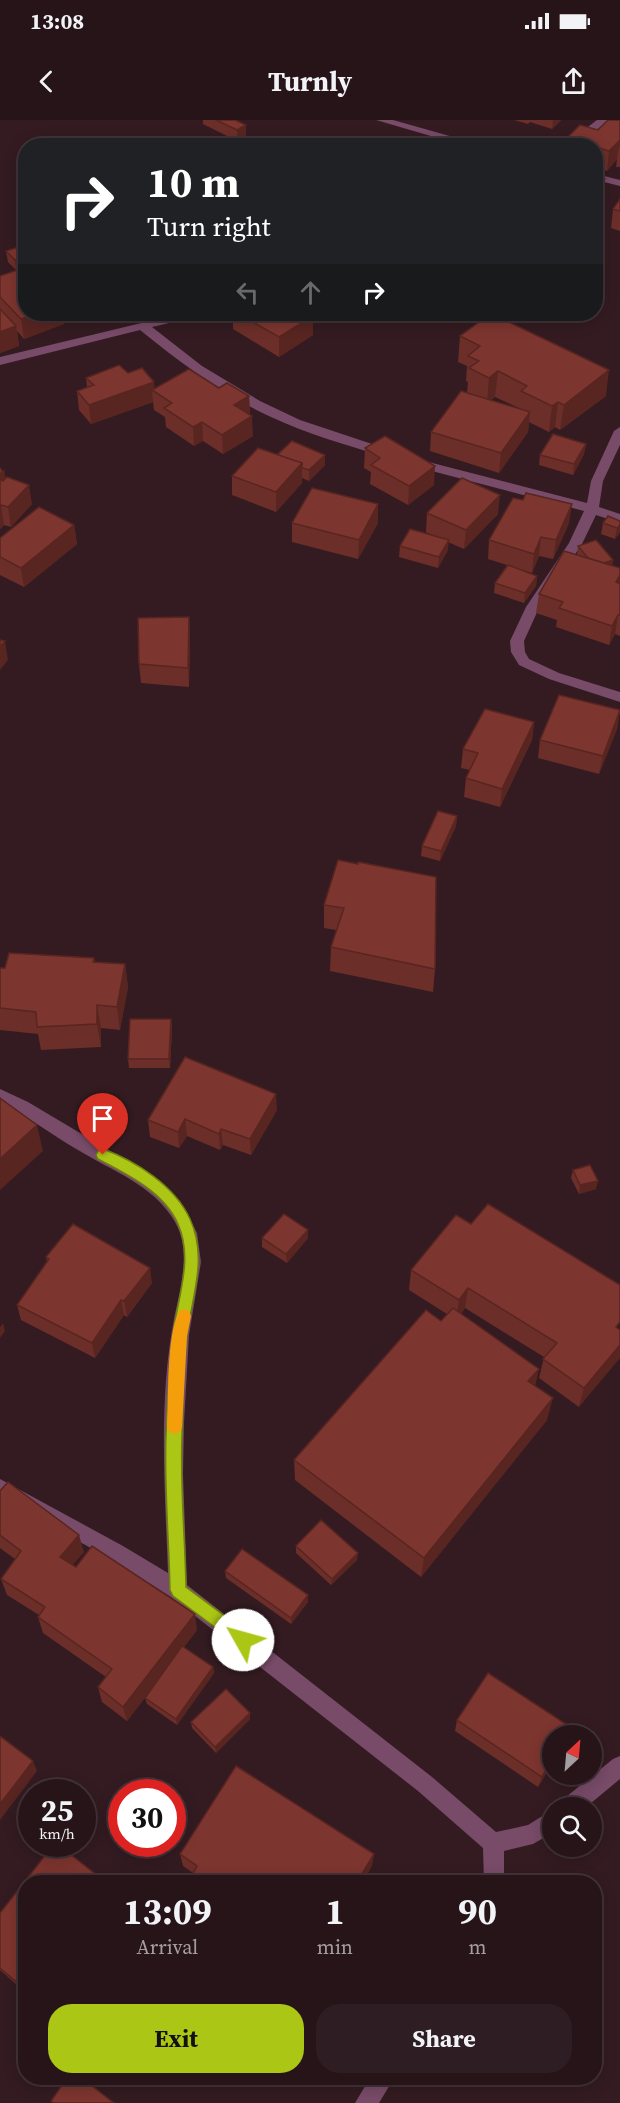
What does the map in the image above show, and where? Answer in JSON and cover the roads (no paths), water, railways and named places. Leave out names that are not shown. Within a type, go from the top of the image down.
[{"type":"street","points":[[381,120],[450,138]]},
{"type":"street","points":[[579,138],[604,120]]},
{"type":"street","points":[[603,179],[620,183]]},
{"type":"street","points":[[0,361],[166,321]]},
{"type":"street","points":[[144,327],[175,353],[227,388],[295,422],[407,460],[592,509],[620,519]]},
{"type":"street","points":[[620,431],[597,481],[592,509],[575,544],[533,607],[517,641],[518,652],[524,662],[554,676],[620,697]]},
{"type":"street","points":[[0,1096],[20,1104],[86,1147],[136,1172],[169,1198],[184,1220],[191,1243],[191,1278],[180,1336],[174,1438],[178,1590]]},
{"type":"street","points":[[0,1488],[116,1552],[178,1590],[416,1777],[493,1843],[494,1875]]},
{"type":"street","points":[[582,1797],[620,1766]]},
{"type":"street","points":[[493,1843],[533,1834],[542,1827]]},
{"type":"street","points":[[366,2103],[378,2085]]}]
